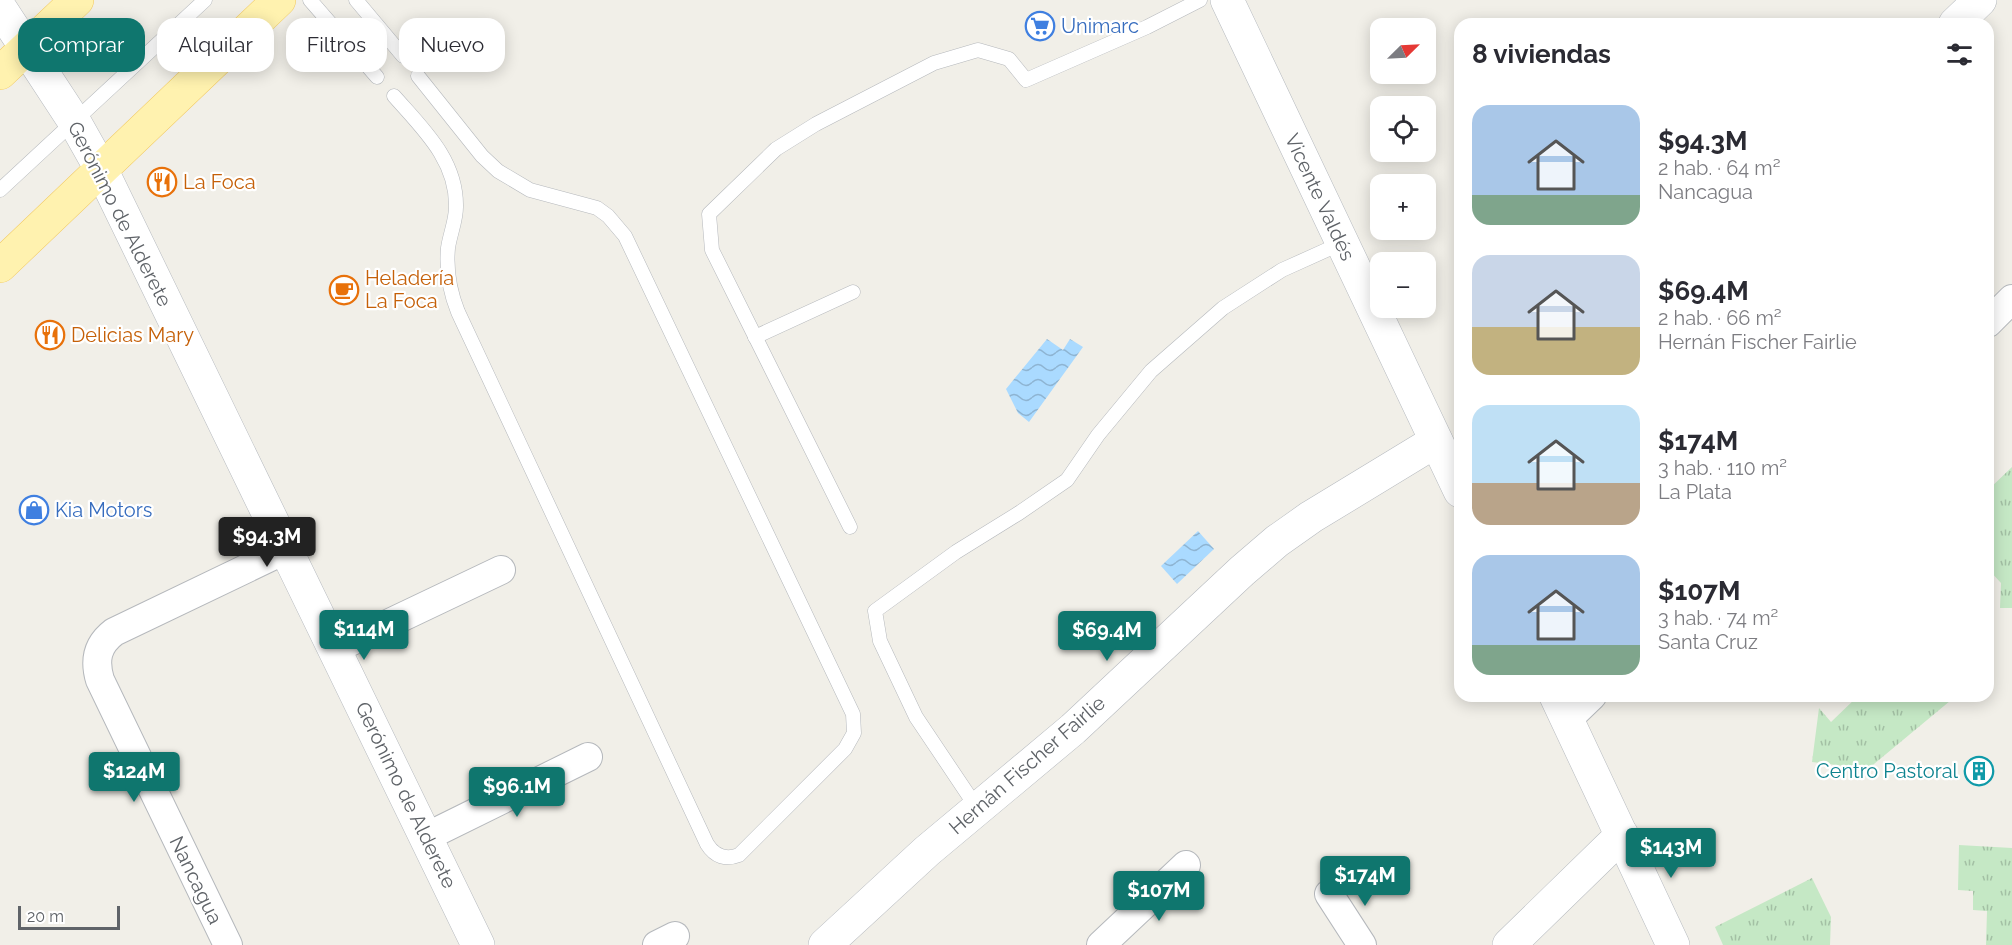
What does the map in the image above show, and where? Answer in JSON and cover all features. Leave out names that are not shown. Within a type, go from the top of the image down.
[{"type":"main road","points":[[58,18],[77,0]]},
{"type":"main road","points":[[0,266],[279,0]]},
{"type":"main road","points":[[0,73],[18,55]]},
{"type":"street","name":"Vicente Valdés","points":[[1227,0],[1454,478]]},
{"type":"street","points":[[1961,18],[1980,0]]},
{"type":"street","name":"Gerónimo de Alderete","points":[[0,8],[18,37]]},
{"type":"street","name":"Gerónimo de Alderete","points":[[41,72],[74,121],[101,169],[426,837],[471,943]]},
{"type":"street","points":[[1994,317],[2012,299]]},
{"type":"street","name":"Hernán Fischer Fairlie","points":[[825,945],[977,808],[1072,729],[1277,540],[1436,441]]},
{"type":"street","name":"Nancagua","points":[[228,945],[100,680],[96,661],[101,644],[114,632],[286,549]]},
{"type":"street","points":[[335,650],[501,570]]},
{"type":"street","points":[[1577,702],[1562,708],[1673,945]]},
{"type":"street","points":[[426,837],[588,758]]},
{"type":"street","points":[[1509,945],[1622,835]]},
{"type":"street","points":[[1101,945],[1186,865]]},
{"type":"street","points":[[1329,894],[1362,945]]},
{"type":"lane","points":[[0,190],[205,0]]},
{"type":"lane","points":[[310,0],[377,76]]},
{"type":"lane","points":[[356,0],[399,51]]},
{"type":"lane","points":[[850,527],[712,250],[708,214],[776,149],[816,124],[934,63],[978,50],[1009,59],[1026,80],[1147,27],[1200,0]]},
{"type":"lane","points":[[394,96],[436,144],[452,176],[457,209],[448,248],[447,264],[452,297],[707,844],[719,856],[726,858],[739,855],[845,749],[854,733],[853,714],[618,225],[597,208],[530,190],[498,171],[482,156],[418,76]]},
{"type":"lane","points":[[977,808],[916,717],[880,641],[875,611],[956,552],[1066,480],[1098,435],[1151,371],[1223,308],[1282,270],[1342,243]]},
{"type":"lane","points":[[755,337],[853,292]]},
{"type":"green space","points":[[2012,467],[2012,608],[2000,608],[2001,583],[1994,575],[1994,484]]},
{"type":"green space","points":[[1852,702],[1949,702],[1868,769],[1812,762],[1819,708],[1831,722]]},
{"type":"green space","points":[[1959,845],[2012,848],[2012,945],[1986,945],[1987,911],[1973,910],[1973,891],[1958,890]]},
{"type":"green space","points":[[1812,878],[1831,917],[1830,945],[1723,945],[1715,927]]},
{"type":"water","points":[[1047,339],[1063,350],[1070,339],[1083,347],[1029,422],[1018,413],[1006,389]]},
{"type":"water","points":[[1198,531],[1214,549],[1177,584],[1161,566]]},
{"type":"place","name":"Unimarc","points":[[1040,26]]},
{"type":"place","name":"La Foca","points":[[162,182]]},
{"type":"place","name":"Heladería La Foca","points":[[344,290]]},
{"type":"place","name":"Delicias Mary","points":[[50,335]]},
{"type":"place","name":"Kia Motors","points":[[34,510]]},
{"type":"place","name":"Centro Pastoral","points":[[1979,771]]}]
